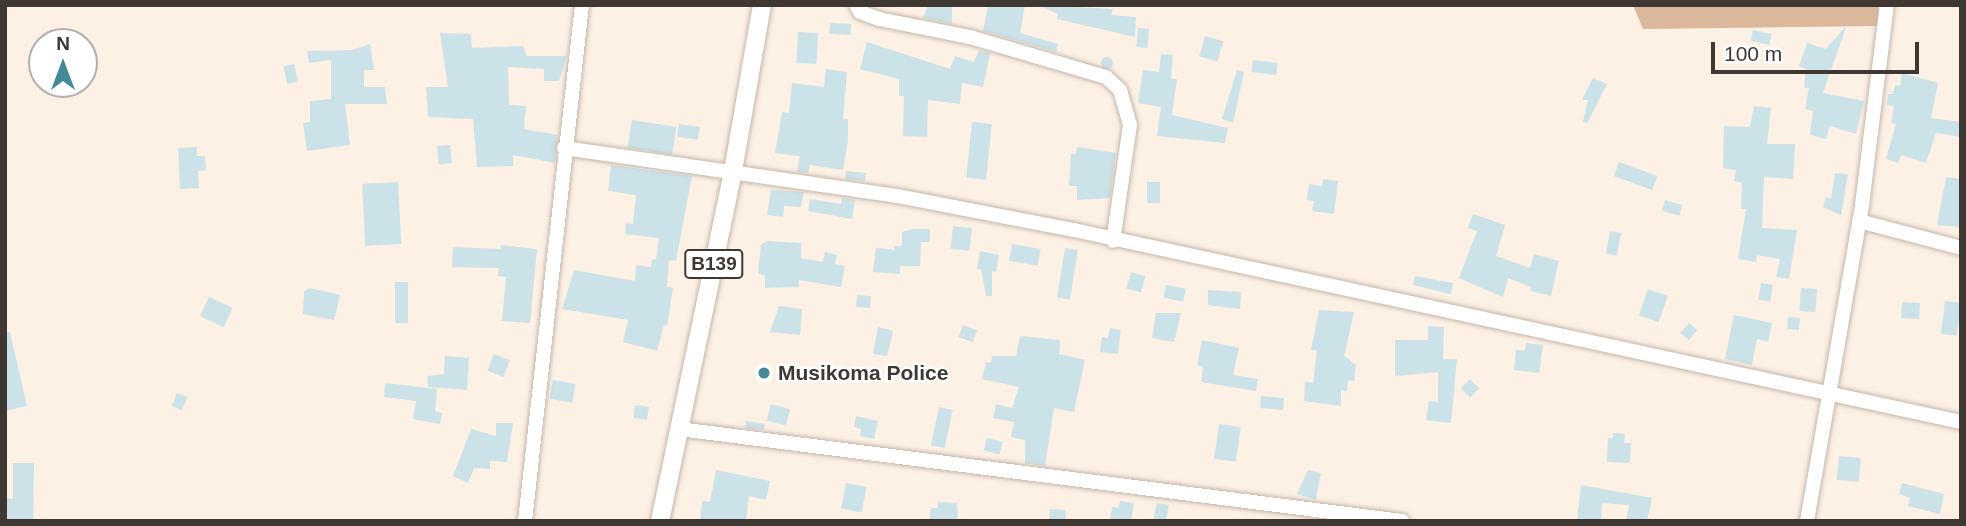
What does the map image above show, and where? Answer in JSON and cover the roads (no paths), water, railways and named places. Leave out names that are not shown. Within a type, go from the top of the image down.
[{"type":"main road","name":"B139","points":[[660,521],[733,171],[762,5]]},
{"type":"street","points":[[525,521],[564,148],[582,5]]},
{"type":"street","points":[[856,5],[860,12],[879,19],[970,37],[1106,77],[1119,90],[1130,125],[1113,241]]},
{"type":"street","points":[[1807,521],[1859,220],[1887,5]]},
{"type":"street","points":[[564,148],[897,196],[1829,390],[1961,422]]},
{"type":"street","points":[[1859,220],[1961,248]]},
{"type":"street","points":[[679,429],[1402,521]]},
{"type":"place","name":"Musikoma Police","points":[[764,373]]}]
